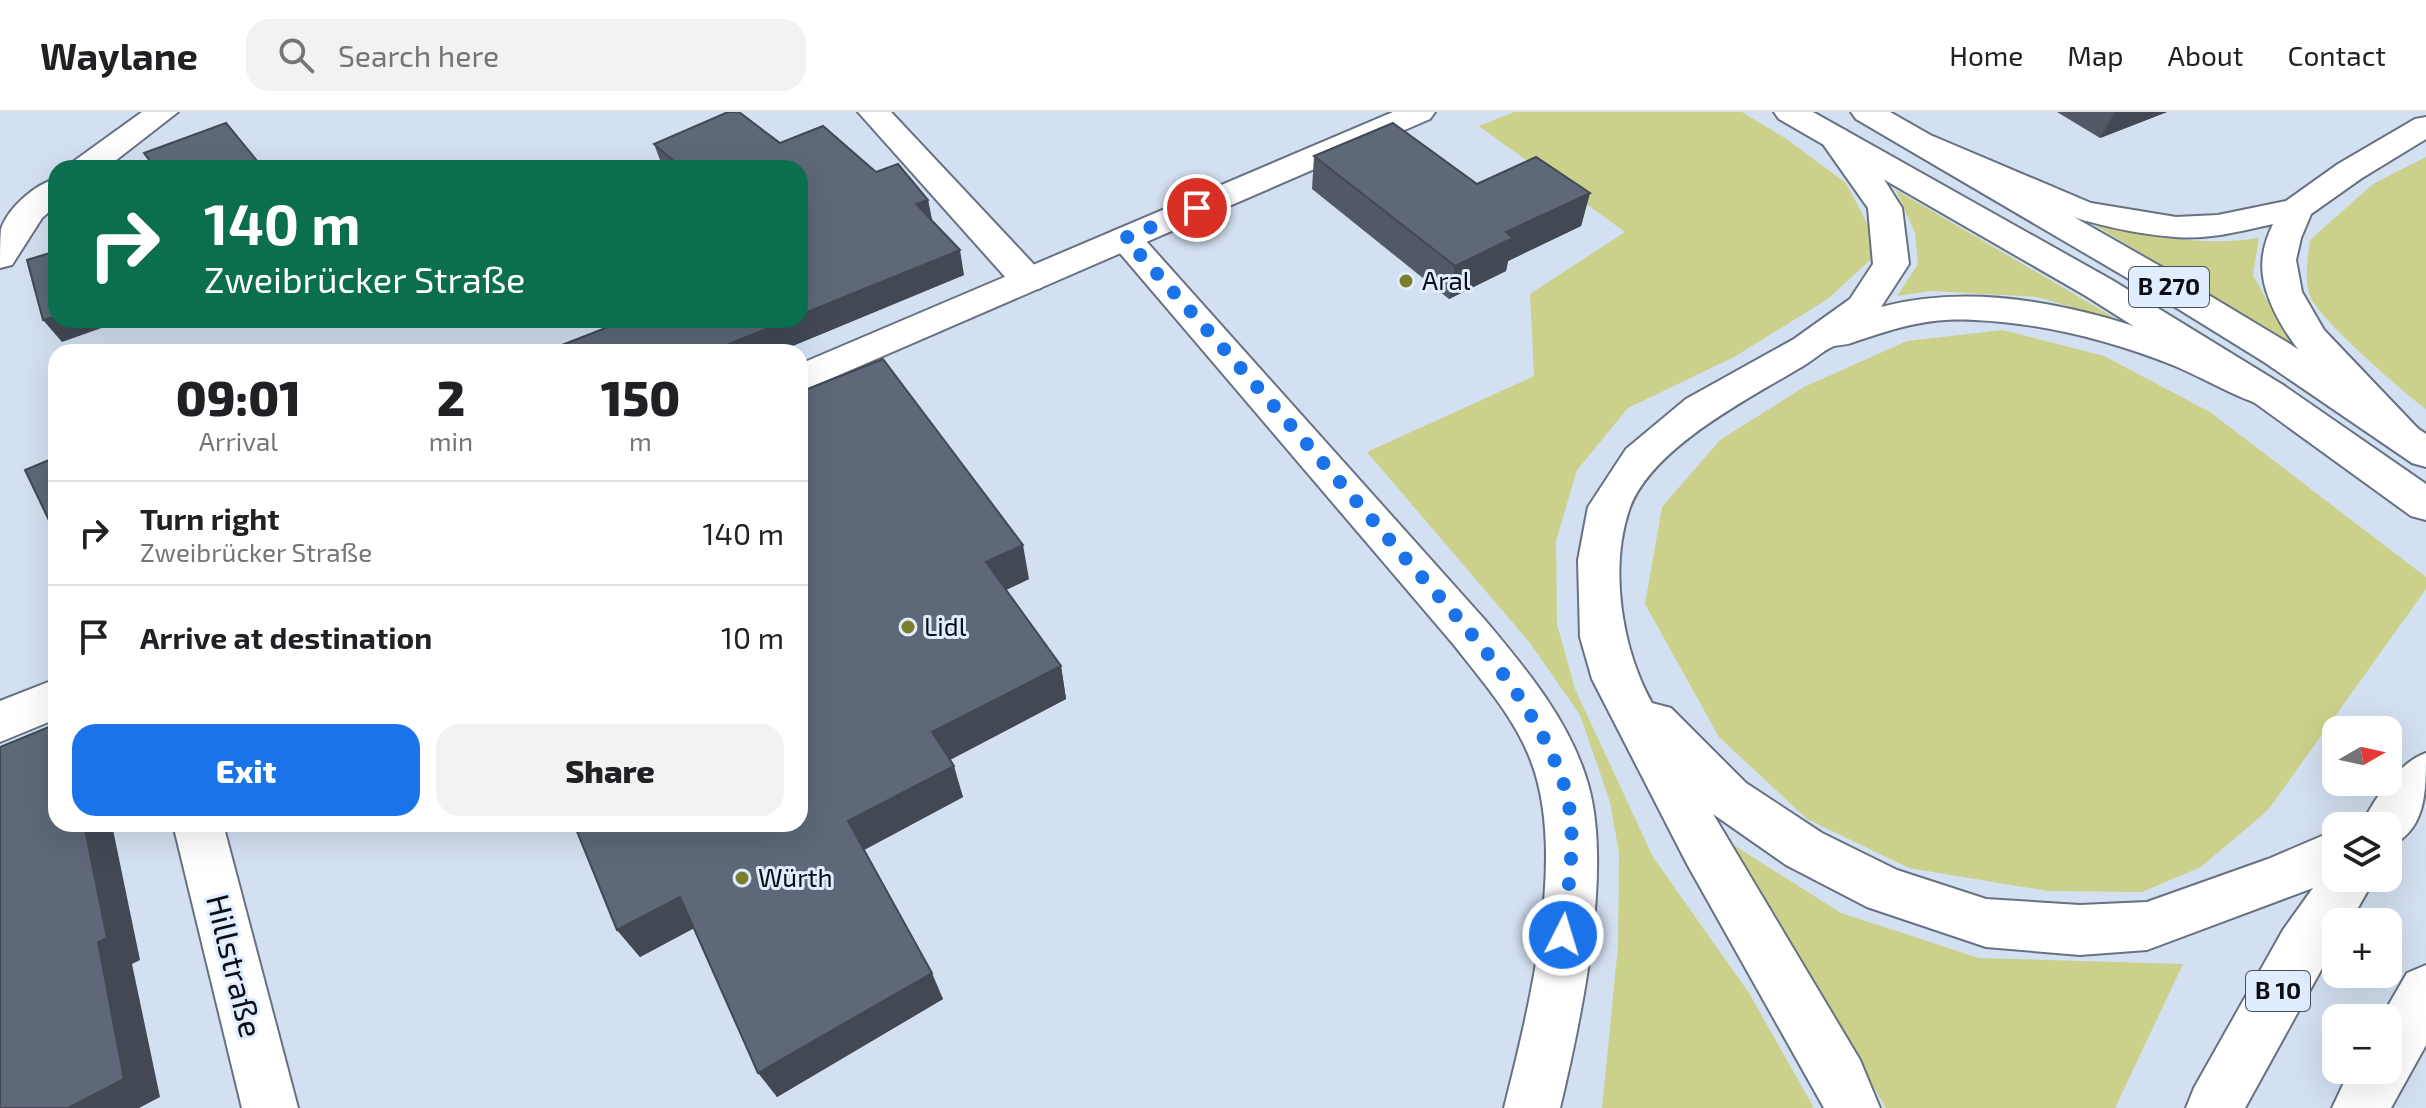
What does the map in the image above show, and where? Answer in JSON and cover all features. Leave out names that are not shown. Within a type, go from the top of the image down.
[{"type":"main road","points":[[96,160],[162,112]]},
{"type":"main road","points":[[874,112],[1028,280]]},
{"type":"main road","points":[[808,376],[1419,112]]},
{"type":"main road","name":"B 270","points":[[1790,112],[2099,288],[2269,394],[2426,505]]},
{"type":"main road","name":"B 270","points":[[1867,112],[2159,281],[2417,446]]},
{"type":"main road","points":[[1924,144],[2084,212],[2176,227],[2218,225],[2297,209],[2350,171],[2426,126]]},
{"type":"main road","points":[[1834,137],[1868,180],[1885,208],[1891,264],[1863,307],[1807,348],[1700,409],[1640,459],[1609,507],[1599,560],[1602,637],[1615,679],[1705,848],[1840,1080],[1852,1108]]},
{"type":"main road","points":[[0,257],[29,212],[48,196]]},
{"type":"main road","points":[[2297,209],[2281,243],[2278,266],[2283,289],[2297,317],[2319,347],[2417,446]]},
{"type":"main road","points":[[1125,238],[1266,396],[1459,621],[1516,692],[1547,744],[1563,782],[1572,829],[1561,950],[1544,1059],[1532,1108]]},
{"type":"main road","points":[[1807,348],[1874,320],[1918,310],[1985,307],[2082,325],[2162,348],[2269,394]]},
{"type":"main road","points":[[1615,679],[1666,737],[1729,798],[1804,849],[1885,890],[1986,923],[2080,930],[2147,926],[2281,878],[2322,859]]},
{"type":"main road","points":[[0,722],[48,701]]},
{"type":"main road","points":[[2397,812],[2426,774]]},
{"type":"main road","name":"Hillstraße","points":[[200,832],[270,1108]]},
{"type":"main road","name":"B 10","points":[[2214,1108],[2302,948],[2340,892]]},
{"type":"main road","points":[[2402,1034],[2426,991]]},
{"type":"main road","points":[[2360,1108],[2374,1084]]},
{"type":"green space","points":[[1514,112],[1742,112],[1785,138],[1846,183],[1868,225],[1871,259],[1828,299],[1734,357],[1628,408],[1577,470],[1556,541],[1557,624],[1575,689],[1653,857],[1749,993],[1814,1108],[1602,1108],[1618,946],[1619,853],[1610,802],[1580,715],[1530,643],[1367,452],[1534,376],[1530,294],[1625,232],[1479,126]]},
{"type":"green space","points":[[2426,157],[2426,409],[2328,321],[2310,296],[2307,275],[2310,240],[2373,184]]},
{"type":"green space","points":[[1896,190],[2120,321],[2037,297],[1931,291],[1897,296],[1918,264],[1915,233]]},
{"type":"green space","points":[[2086,220],[2172,238],[2215,241],[2259,238],[2253,275],[2290,342]]},
{"type":"green space","points":[[2003,330],[2104,356],[2210,412],[2426,577],[2426,589],[2335,716],[2322,716],[2322,734],[2268,810],[2201,867],[2142,892],[2048,891],[1909,868],[1807,819],[1719,737],[1645,604],[1662,507],[1720,440],[1804,387],[1907,341]]},
{"type":"green space","points":[[1732,844],[1841,913],[1979,958],[2183,964],[2115,1108],[1886,1108]]},
{"type":"building","points":[[728,112],[739,112],[780,143],[823,126],[876,172],[898,164],[928,200],[916,204],[960,250],[808,312],[808,160],[673,160],[654,144]]},
{"type":"building","points":[[226,123],[256,160],[149,160],[144,153]]},
{"type":"building","points":[[1393,123],[1477,184],[1536,157],[1590,193],[1506,232],[1513,238],[1455,266],[1314,156]]},
{"type":"building","points":[[48,253],[48,318],[43,320],[27,260]]},
{"type":"building","points":[[606,328],[768,328],[729,344],[564,344]]},
{"type":"building","points":[[883,359],[1023,545],[986,562],[1061,666],[932,732],[954,766],[848,821],[932,973],[758,1073],[680,897],[617,930],[577,832],[808,832],[808,389]]},
{"type":"building","points":[[48,460],[48,518],[25,470]]},
{"type":"building","points":[[48,727],[48,832],[86,832],[107,938],[98,942],[124,1079],[68,1108],[0,1108],[0,747]]},
{"type":"place","name":"Aral","points":[[1406,281]]},
{"type":"place","name":"Lidl","points":[[908,627]]},
{"type":"place","name":"Würth","points":[[742,878]]},
{"type":"route","points":[[1197,208],[1125,238],[1286,418],[1516,692],[1547,744],[1563,782],[1572,829],[1563,935]]}]
